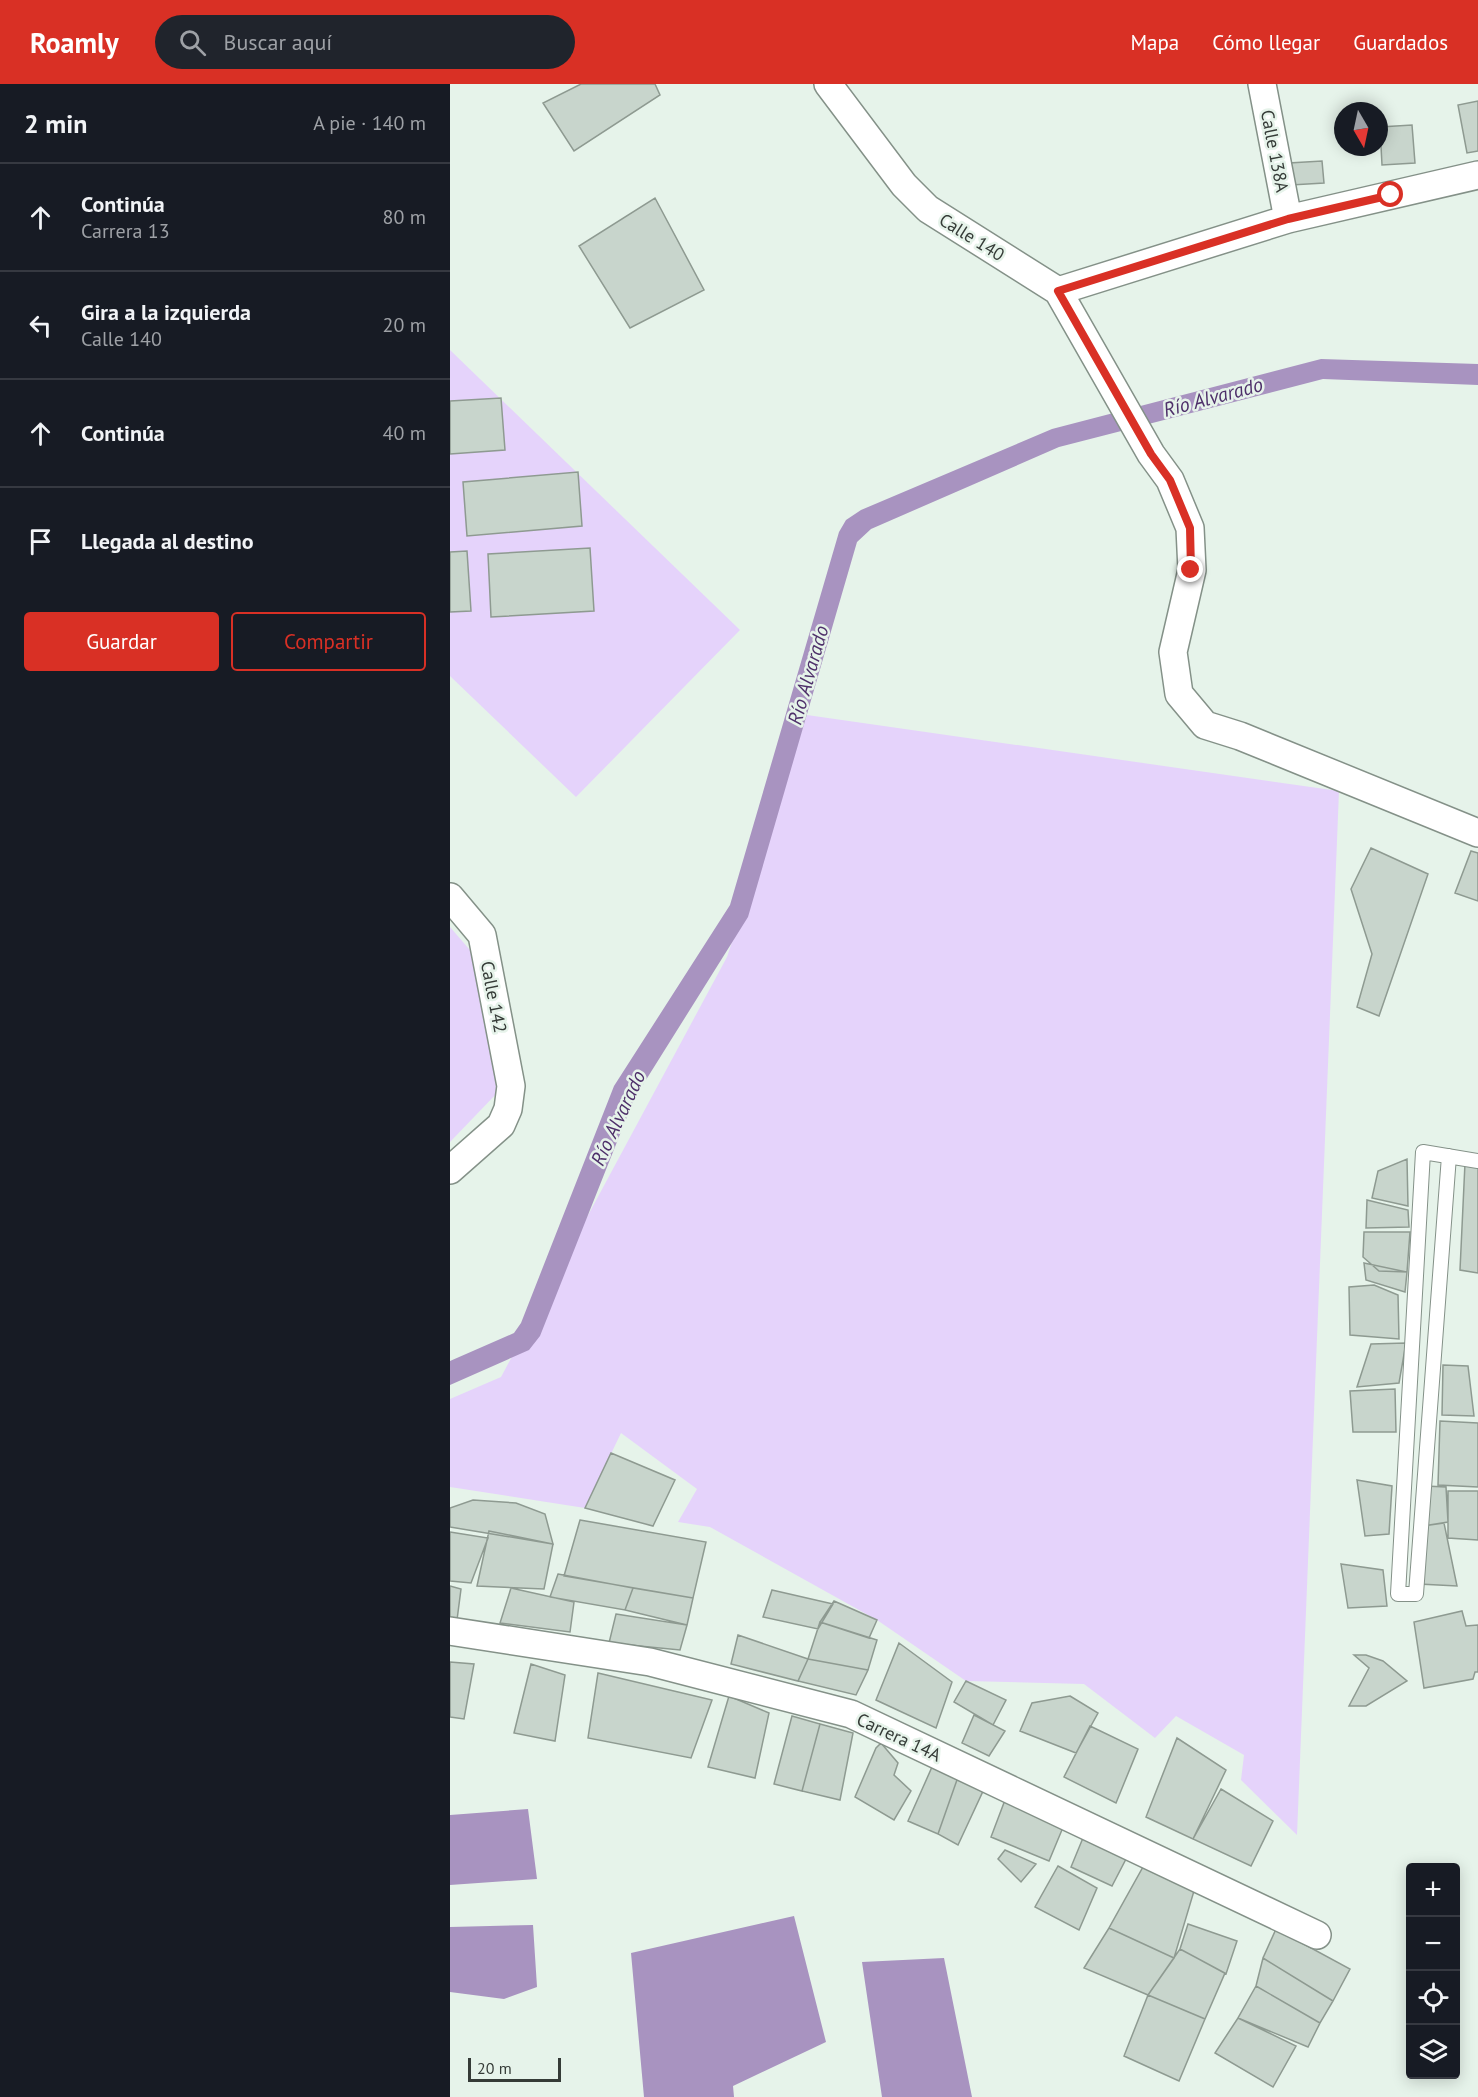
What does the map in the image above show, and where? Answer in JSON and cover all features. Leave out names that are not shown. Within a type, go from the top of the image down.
[{"type":"street","name":"Calle 140","points":[[828,84],[904,185],[928,209],[1058,291],[1151,454],[1170,480],[1190,528],[1191,570],[1173,652],[1179,694],[1205,724],[1478,832]]},
{"type":"street","name":"Calle 138A","points":[[1262,84],[1288,219]]},
{"type":"street","points":[[1058,291],[1288,219],[1478,175]]},
{"type":"street","name":"Calle 142","points":[[450,897],[482,935],[511,1086],[508,1109],[501,1125],[450,1170]]},
{"type":"street","name":"Carrera 14A","points":[[450,1631],[650,1662],[851,1714],[1317,1935]]},
{"type":"lane","points":[[1449,1156],[1416,1594],[1398,1594],[1423,1152],[1449,1156],[1478,1161]]},
{"type":"shaded area","points":[[450,350],[740,630],[576,797],[450,676]]},
{"type":"shaded area","points":[[807,715],[1339,791],[1297,1835],[1241,1780],[1244,1755],[1176,1716],[1155,1738],[1084,1684],[966,1681],[877,1620],[710,1527],[678,1522],[697,1489],[621,1433],[585,1508],[450,1487],[450,1399],[501,1377],[727,957]]},
{"type":"shaded area","points":[[450,927],[482,964],[500,1090],[450,1142]]},
{"type":"water","name":"Río Alvarado","points":[[1321,359],[1478,364],[1478,385],[1323,379],[1059,447],[871,529],[857,542],[748,917],[634,1099],[540,1336],[529,1350],[450,1385],[450,1361],[514,1333],[521,1323],[614,1086],[730,905],[839,532],[846,520],[861,510],[1052,429]]},
{"type":"water","points":[[528,1809],[537,1879],[450,1885],[450,1815]]},
{"type":"water","points":[[794,1916],[826,2042],[733,2086],[734,2097],[644,2097],[631,1953]]},
{"type":"water","points":[[533,1925],[537,1987],[504,1999],[450,1992],[450,1927]]},
{"type":"water","points":[[944,1958],[972,2097],[882,2097],[862,1962]]},
{"type":"building","points":[[581,84],[655,84],[660,95],[574,151],[543,103]]},
{"type":"building","points":[[1478,101],[1478,151],[1467,153],[1458,105]]},
{"type":"building","points":[[1412,125],[1415,163],[1382,165],[1382,156],[1388,156],[1388,126]]},
{"type":"building","points":[[1322,161],[1324,183],[1291,185],[1289,163]]},
{"type":"building","points":[[655,198],[704,290],[630,328],[579,246]]},
{"type":"building","points":[[501,398],[505,450],[450,454],[450,401]]},
{"type":"building","points":[[578,472],[582,526],[467,536],[463,482]]},
{"type":"building","points":[[590,548],[594,611],[491,617],[488,554]]},
{"type":"building","points":[[467,551],[471,611],[450,612],[450,552]]},
{"type":"building","points":[[1371,848],[1428,874],[1379,1016],[1357,1007],[1372,954],[1351,889]]},
{"type":"building","points":[[1471,851],[1478,853],[1478,901],[1455,893]]},
{"type":"building","points":[[1407,1159],[1408,1206],[1372,1198],[1378,1171]]},
{"type":"building","points":[[1465,1163],[1478,1164],[1478,1273],[1460,1270]]},
{"type":"building","points":[[1367,1200],[1408,1210],[1409,1227],[1366,1228]]},
{"type":"building","points":[[1364,1232],[1410,1232],[1407,1272],[1379,1271],[1363,1257]]},
{"type":"building","points":[[1364,1263],[1407,1272],[1405,1292],[1366,1280]]},
{"type":"building","points":[[1374,1285],[1398,1295],[1399,1339],[1350,1335],[1349,1287]]},
{"type":"building","points":[[1406,1343],[1399,1383],[1357,1387],[1371,1344]]},
{"type":"building","points":[[1443,1365],[1468,1366],[1474,1416],[1442,1415]]},
{"type":"building","points":[[1395,1389],[1396,1432],[1353,1432],[1350,1391]]},
{"type":"building","points":[[1440,1421],[1478,1423],[1478,1487],[1438,1485]]},
{"type":"building","points":[[611,1453],[675,1480],[653,1526],[585,1508]]},
{"type":"building","points":[[1357,1480],[1392,1486],[1389,1534],[1365,1536]]},
{"type":"building","points":[[1425,1486],[1446,1487],[1448,1522],[1423,1526]]},
{"type":"building","points":[[1448,1491],[1478,1491],[1478,1540],[1448,1538]]},
{"type":"building","points":[[473,1500],[516,1503],[545,1514],[553,1544],[450,1527],[450,1508]]},
{"type":"building","points":[[580,1520],[706,1542],[693,1598],[564,1576]]},
{"type":"building","points":[[1444,1523],[1457,1586],[1419,1584],[1423,1526]]},
{"type":"building","points":[[489,1531],[553,1544],[544,1589],[477,1586]]},
{"type":"building","points":[[450,1532],[488,1538],[471,1583],[450,1581]]},
{"type":"building","points":[[1341,1564],[1383,1570],[1387,1606],[1348,1608]]},
{"type":"building","points":[[558,1574],[633,1588],[625,1610],[550,1597]]},
{"type":"building","points":[[450,1586],[461,1589],[457,1620],[450,1619]]},
{"type":"building","points":[[511,1588],[574,1602],[570,1632],[500,1623]]},
{"type":"building","points":[[633,1588],[693,1598],[687,1625],[625,1610]]},
{"type":"building","points":[[772,1590],[833,1604],[818,1629],[763,1617]]},
{"type":"building","points":[[834,1601],[877,1620],[869,1638],[820,1622]]},
{"type":"building","points":[[1462,1611],[1466,1626],[1478,1625],[1478,1672],[1475,1672],[1473,1679],[1424,1688],[1414,1622]]},
{"type":"building","points":[[616,1614],[687,1625],[680,1650],[609,1643]]},
{"type":"building","points":[[820,1622],[877,1640],[868,1670],[808,1659]]},
{"type":"building","points":[[738,1635],[808,1659],[798,1681],[731,1664]]},
{"type":"building","points":[[899,1643],[952,1682],[936,1728],[876,1700]]},
{"type":"building","points":[[1354,1655],[1366,1655],[1383,1661],[1407,1681],[1366,1706],[1349,1706],[1369,1668]]},
{"type":"building","points":[[808,1659],[868,1670],[856,1695],[798,1681]]},
{"type":"building","points":[[450,1662],[474,1664],[464,1719],[450,1717]]},
{"type":"building","points":[[531,1664],[565,1675],[555,1741],[514,1733]]},
{"type":"building","points":[[598,1673],[712,1700],[691,1758],[588,1738]]},
{"type":"building","points":[[966,1681],[1006,1700],[993,1725],[954,1702]]},
{"type":"building","points":[[729,1696],[769,1713],[755,1778],[708,1767]]},
{"type":"building","points":[[1070,1696],[1098,1713],[1076,1753],[1020,1731],[1032,1703]]},
{"type":"building","points":[[974,1715],[1005,1731],[989,1756],[962,1743]]},
{"type":"building","points":[[792,1716],[820,1724],[802,1791],[774,1784]]},
{"type":"building","points":[[820,1724],[853,1733],[840,1800],[802,1791]]},
{"type":"building","points":[[1090,1726],[1138,1749],[1116,1803],[1064,1777]]},
{"type":"building","points":[[1177,1738],[1226,1770],[1193,1839],[1146,1817]]},
{"type":"building","points":[[881,1743],[898,1763],[894,1775],[911,1791],[894,1820],[855,1797],[876,1748]]},
{"type":"building","points":[[932,1767],[958,1777],[938,1834],[908,1821]]},
{"type":"building","points":[[958,1777],[984,1789],[958,1845],[938,1834]]},
{"type":"building","points":[[1221,1789],[1273,1821],[1251,1866],[1193,1839]]},
{"type":"building","points":[[1005,1800],[1064,1825],[1049,1861],[991,1837]]},
{"type":"building","points":[[1085,1833],[1126,1859],[1112,1886],[1071,1867]]},
{"type":"building","points":[[1005,1850],[1036,1864],[1021,1882],[998,1859]]},
{"type":"building","points":[[1058,1866],[1097,1888],[1079,1930],[1035,1907]]},
{"type":"building","points":[[1143,1867],[1194,1891],[1174,1958],[1109,1928]]},
{"type":"building","points":[[1188,1924],[1237,1941],[1226,1974],[1180,1949]]},
{"type":"building","points":[[1109,1928],[1174,1958],[1148,1995],[1084,1968]]},
{"type":"building","points":[[1276,1929],[1350,1969],[1333,2001],[1263,1958]]},
{"type":"building","points":[[1180,1949],[1225,1973],[1205,2019],[1148,1995]]},
{"type":"building","points":[[1263,1958],[1333,2001],[1320,2023],[1256,1986]]},
{"type":"building","points":[[1256,1986],[1320,2023],[1308,2047],[1238,2018]]},
{"type":"building","points":[[1148,1995],[1205,2019],[1179,2081],[1124,2056]]},
{"type":"building","points":[[1238,2018],[1296,2046],[1273,2087],[1215,2053]]},
{"type":"route","points":[[1191,570],[1190,528],[1170,480],[1151,454],[1058,291],[1288,219],[1391,195]]}]
